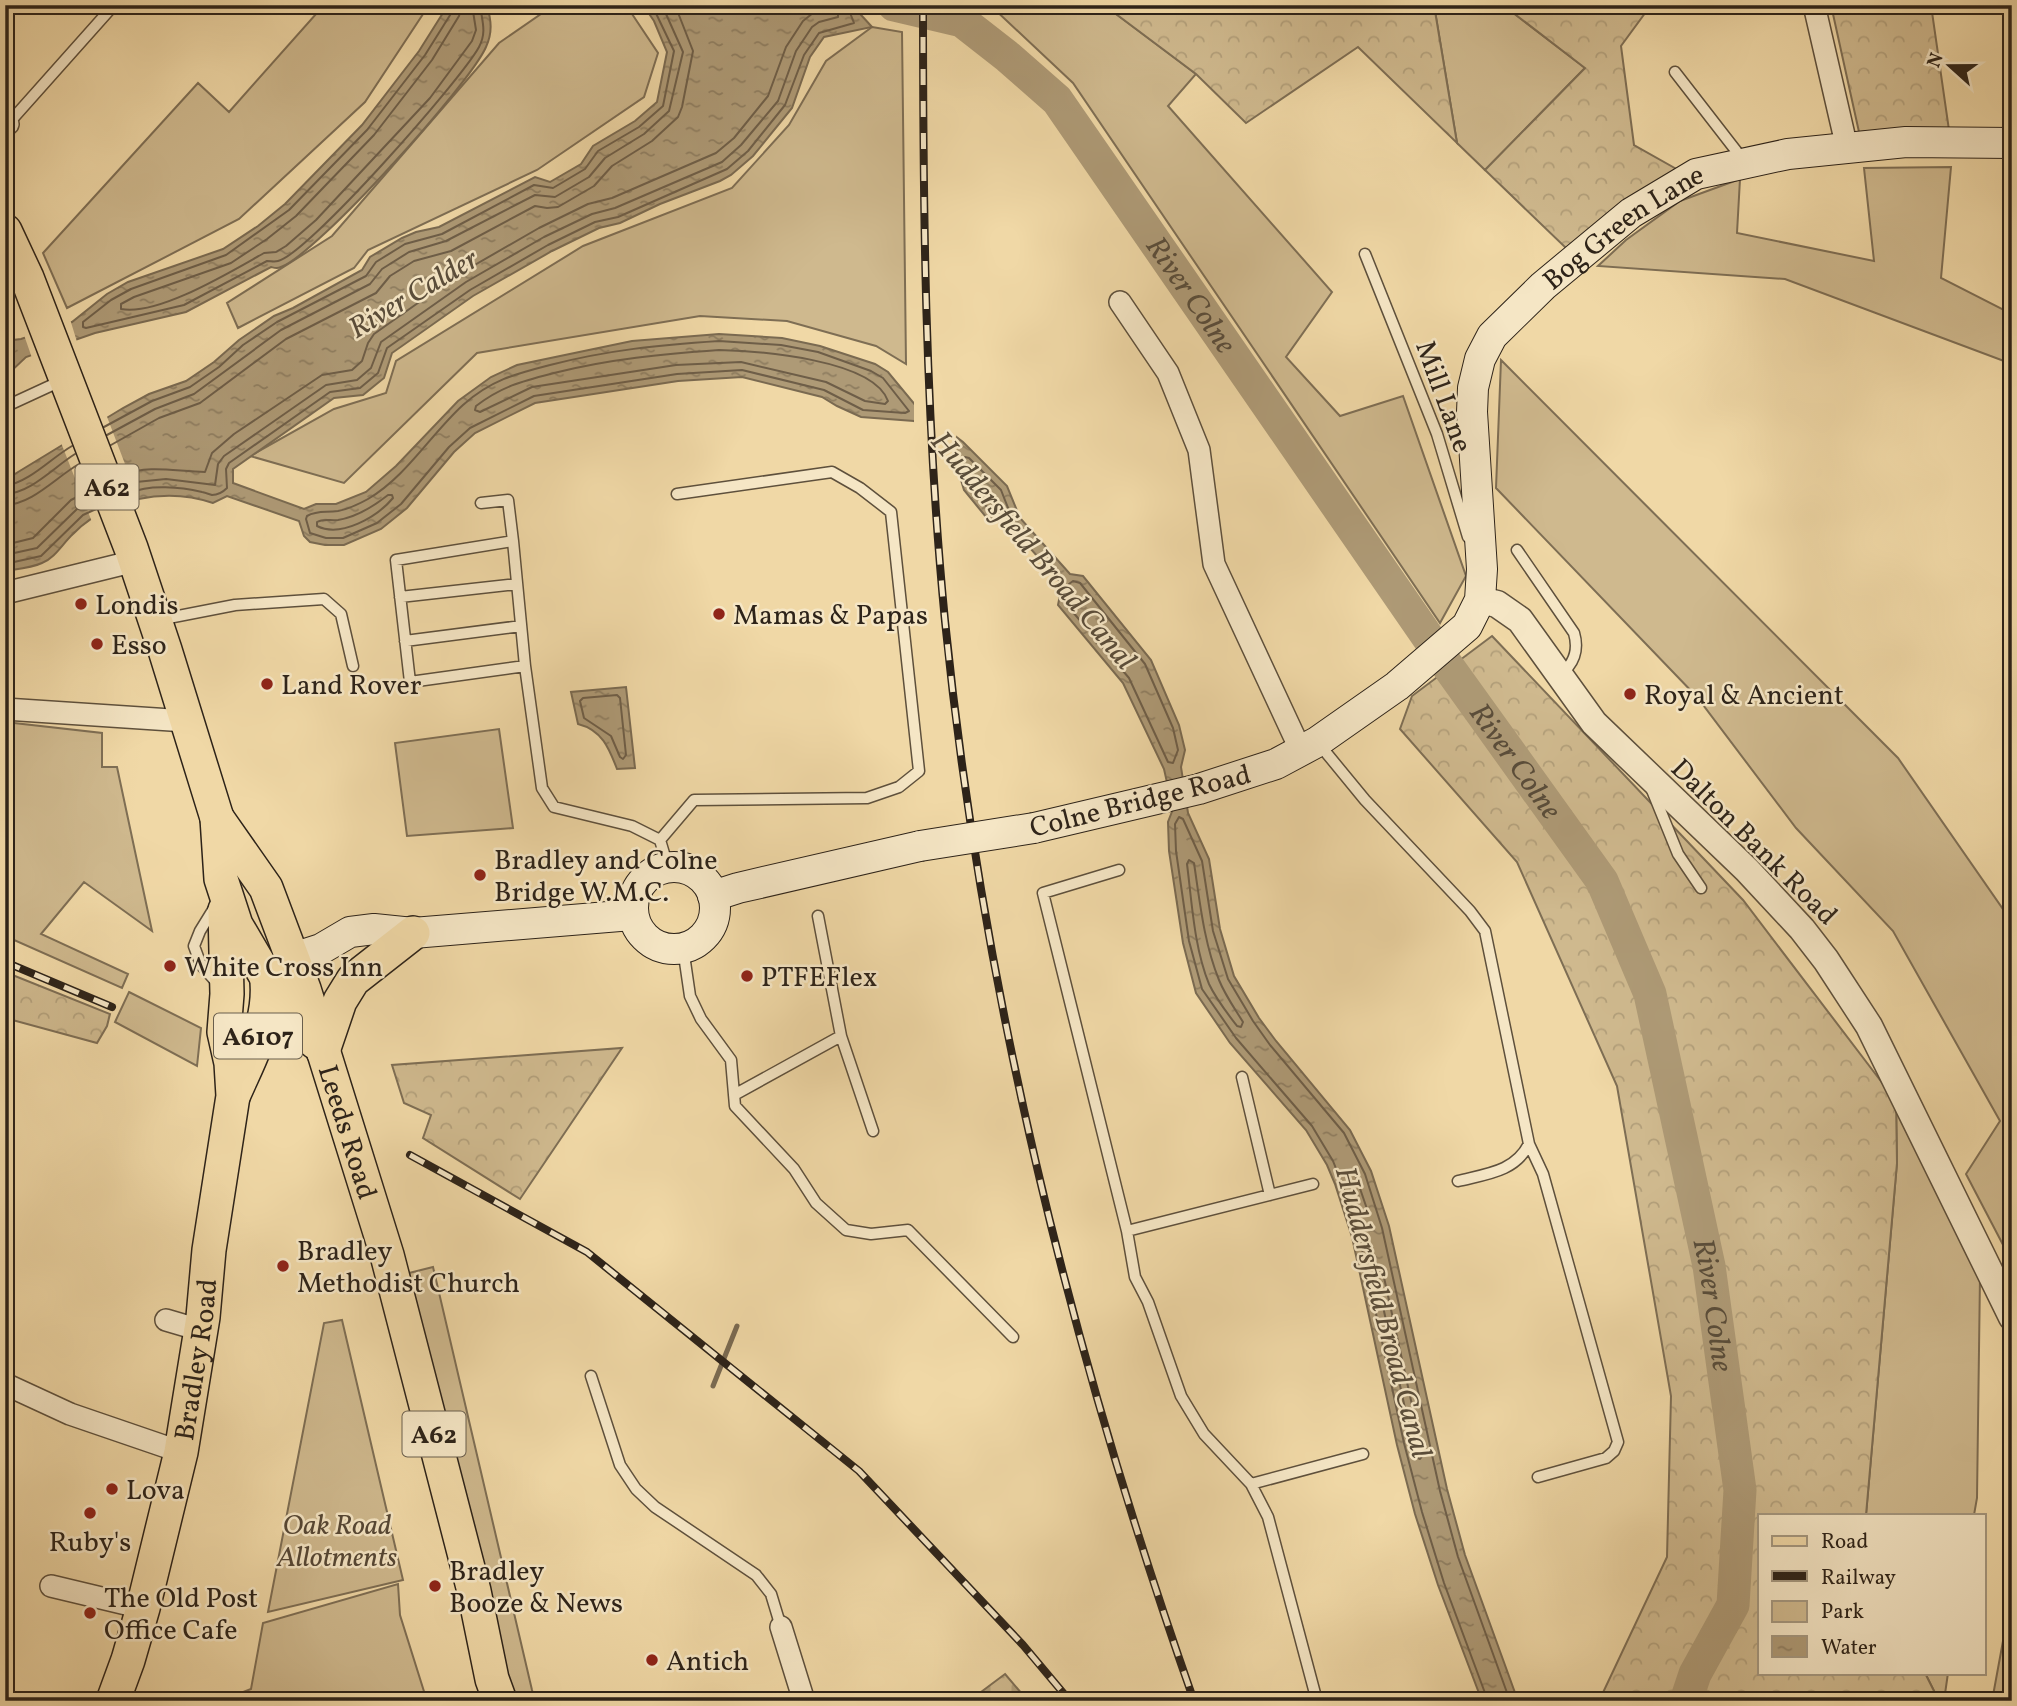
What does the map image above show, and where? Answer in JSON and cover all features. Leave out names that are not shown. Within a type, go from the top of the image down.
[{"type":"main road","name":"Bog Green Lane","points":[[1482,560],[1474,470],[1473,388],[1480,359],[1492,336],[1542,286],[1631,213],[1696,174],[1788,154],[1906,142],[2012,143]]},
{"type":"main road","name":"Leeds Road","points":[[23,270],[84,426],[137,550],[155,620],[217,818],[221,879],[236,925],[293,960]]},
{"type":"main road","points":[[1473,613],[1482,560]]},
{"type":"main road","name":"Colne Bridge Road","points":[[713,896],[920,846],[1034,828],[1141,804],[1218,784],[1276,764],[1309,746],[1397,686],[1473,613]]},
{"type":"main road","name":"Leeds Road","points":[[217,818],[266,888],[323,1051],[391,1268],[474,1591],[492,1679],[500,1701]]},
{"type":"main road","points":[[664,854],[691,870],[709,886],[713,896],[715,910],[706,934],[696,943],[684,948],[671,949],[648,940],[639,931],[632,915],[636,892],[664,854]]},
{"type":"main road","name":"Bradley Road","points":[[113,1701],[143,1608],[180,1452],[233,1096],[243,1055],[224,1032],[227,994],[225,894]]},
{"type":"main road","points":[[243,1055],[253,988],[293,960],[377,947],[413,933],[632,915]]},
{"type":"main road","points":[[243,1055],[271,1036],[282,1036],[323,1051],[340,1001],[353,980],[413,933]]},
{"type":"street","points":[[1814,5],[1847,148]]},
{"type":"street","points":[[1120,302],[1168,373],[1199,450],[1214,564],[1309,746]]},
{"type":"street","points":[[5,593],[137,550]]},
{"type":"street","name":"Dalton Bank Road","points":[[1473,613],[1497,604],[1520,620],[1594,723],[1645,775],[1747,870],[1802,929],[1826,960],[1869,1026],[2012,1317]]},
{"type":"street","points":[[5,709],[186,721]]},
{"type":"street","points":[[166,1320],[200,1329]]},
{"type":"street","points":[[5,1384],[70,1414],[180,1452]]},
{"type":"street","points":[[50,1585],[143,1608]]},
{"type":"street","points":[[781,1627],[804,1701]]},
{"type":"lane","points":[[7,125],[114,5]]},
{"type":"lane","points":[[1675,72],[1745,163]]},
{"type":"lane","name":"Mill Lane","points":[[1365,254],[1437,434],[1471,545],[1482,560]]},
{"type":"lane","points":[[5,413],[11,404],[60,365]]},
{"type":"lane","points":[[481,503],[508,500],[525,666],[542,788],[554,807],[632,826],[664,854],[694,800],[867,798],[899,787],[919,771],[891,512],[860,488],[832,472],[677,494]]},
{"type":"lane","points":[[513,541],[396,559],[410,682],[525,666]]},
{"type":"lane","points":[[1517,550],[1574,633],[1577,645],[1572,663],[1559,675]]},
{"type":"lane","points":[[400,597],[517,584]]},
{"type":"lane","points":[[155,620],[235,605],[324,598],[341,614],[353,666]]},
{"type":"lane","points":[[405,641],[521,626]]},
{"type":"lane","points":[[1309,746],[1365,800],[1470,911],[1485,931],[1529,1144],[1544,1174],[1618,1442],[1614,1451],[1606,1458],[1538,1477]]},
{"type":"lane","points":[[1645,775],[1678,854],[1701,888]]},
{"type":"lane","points":[[1119,870],[1043,893],[1127,1231],[1135,1277],[1148,1302],[1181,1396],[1204,1434],[1251,1484],[1268,1517],[1317,1701]]},
{"type":"lane","points":[[818,916],[841,1036],[873,1131]]},
{"type":"lane","points":[[684,948],[690,996],[701,1019],[731,1060],[735,1106],[794,1169],[817,1203],[846,1230],[871,1234],[908,1230],[1013,1337]]},
{"type":"lane","points":[[734,1095],[841,1036]]},
{"type":"lane","points":[[1242,1077],[1270,1195]]},
{"type":"lane","points":[[1458,1181],[1504,1169],[1522,1157],[1529,1144]]},
{"type":"lane","points":[[1127,1231],[1313,1184]]},
{"type":"lane","points":[[591,1376],[620,1465],[636,1489],[654,1507],[756,1575],[771,1594],[781,1627]]},
{"type":"lane","points":[[1251,1484],[1363,1454]]},
{"type":"green space","points":[[324,5],[429,5],[365,102],[239,219],[67,308],[43,253],[198,83],[229,112]]},
{"type":"green space","points":[[554,5],[626,5],[658,53],[644,97],[537,170],[368,250],[354,268],[238,328],[227,303],[332,236],[499,43]]},
{"type":"green space","points":[[990,5],[1104,5],[1196,74],[1168,106],[1332,292],[1286,357],[1340,416],[1403,396],[1466,576],[1440,623],[1073,83]]},
{"type":"green space","points":[[1104,5],[1434,5],[1457,143],[1358,47],[1246,123],[1196,74]]},
{"type":"green space","points":[[1434,5],[1503,5],[1585,68],[1485,170],[1457,143]]},
{"type":"green space","points":[[1503,5],[1651,5],[1621,46],[1634,145],[1680,171],[1567,249],[1485,170],[1585,68]]},
{"type":"green space","points":[[1831,5],[1931,5],[1949,130],[1859,132]]},
{"type":"green space","points":[[872,27],[902,32],[906,364],[876,346],[787,321],[700,316],[477,353],[344,483],[250,456],[334,409],[386,393],[396,361],[583,246],[732,188],[789,125],[826,61]]},
{"type":"green space","points":[[1951,167],[1941,278],[2012,314],[2012,364],[1785,279],[1598,266],[1626,240],[1680,201],[1740,179],[1737,233],[1874,261],[1864,168]]},
{"type":"green space","points":[[1501,360],[1898,758],[2007,915],[2012,939],[2012,1262],[1966,1174],[2000,1121],[1893,931],[1796,828],[1697,697],[1496,488]]},
{"type":"green space","points":[[1492,636],[1743,900],[1896,1101],[1897,1163],[1866,1514],[1758,1514],[1758,1674],[1926,1674],[1939,1701],[1599,1701],[1667,1557],[1671,1396],[1617,1086],[1517,862],[1400,729],[1412,696]]},
{"type":"green space","points":[[5,722],[102,733],[102,767],[117,767],[152,931],[84,882],[41,934],[128,974],[122,988],[14,940],[5,915]]},
{"type":"green space","points":[[499,729],[513,828],[407,836],[395,743]]},
{"type":"green space","points":[[5,972],[110,1014],[107,1026],[97,1043],[5,1018]]},
{"type":"green space","points":[[129,992],[201,1028],[197,1066],[115,1022]]},
{"type":"green space","points":[[622,1048],[520,1199],[423,1138],[431,1115],[404,1103],[392,1065]]},
{"type":"green space","points":[[1896,1101],[1980,1276],[1977,1498],[1974,1514],[1866,1514],[1897,1163]]},
{"type":"green space","points":[[433,1267],[535,1701],[515,1701],[509,1682],[409,1273]]},
{"type":"green space","name":"Oak Road Allotments","points":[[342,1320],[403,1580],[268,1612],[324,1323]]},
{"type":"green space","points":[[2005,1341],[2012,1353],[2012,1486]]},
{"type":"green space","points":[[398,1584],[400,1615],[427,1701],[220,1701],[251,1689],[263,1623]]},
{"type":"green space","points":[[2012,1592],[2012,1701],[1992,1701]]},
{"type":"green space","points":[[1005,1674],[1028,1701],[969,1701]]},
{"type":"green space","points":[[1926,1674],[1948,1674],[1944,1701],[1939,1701]]},
{"type":"water","points":[[448,5],[487,5],[491,26],[486,47],[452,95],[391,166],[326,232],[299,255],[280,268],[271,267],[186,312],[95,333],[26,357],[5,377],[5,341],[21,339],[72,322],[107,294],[128,282],[223,249],[285,204],[362,125],[419,51]]},
{"type":"water","points":[[643,5],[852,5],[872,27],[824,37],[810,57],[792,108],[753,156],[731,175],[620,223],[599,228],[473,296],[392,353],[384,378],[363,395],[334,398],[233,469],[233,483],[304,509],[316,504],[336,504],[366,492],[396,466],[458,401],[491,377],[517,365],[632,341],[719,334],[782,338],[820,346],[875,364],[888,372],[916,406],[963,442],[1007,486],[1020,518],[1070,574],[1083,576],[1151,660],[1179,725],[1185,750],[1181,767],[1188,813],[1209,859],[1220,929],[1234,976],[1276,1041],[1350,1130],[1371,1171],[1389,1226],[1447,1489],[1465,1555],[1518,1701],[1482,1701],[1438,1585],[1415,1514],[1397,1445],[1352,1237],[1327,1165],[1306,1130],[1230,1043],[1196,993],[1183,943],[1169,851],[1168,822],[1173,809],[1164,769],[1123,683],[1058,605],[1062,585],[1011,527],[986,517],[964,490],[954,457],[914,421],[861,417],[822,397],[742,377],[678,381],[535,403],[475,433],[454,452],[407,508],[381,529],[344,545],[310,542],[304,536],[299,521],[227,496],[213,503],[195,498],[157,496],[120,504],[103,512],[73,534],[47,561],[5,571],[5,480],[123,408],[149,394],[186,381],[274,316],[362,270],[370,257],[402,238],[439,227],[535,177],[550,182],[581,164],[593,146],[635,121],[657,102],[667,52],[654,21]]},
{"type":"water","points":[[626,687],[635,768],[617,769],[599,735],[578,724],[571,692]]},
{"type":"pier","points":[[70,319],[77,342],[32,358],[24,335]]},
{"type":"pier","points":[[914,398],[956,432],[957,470],[951,459],[914,426]]},
{"type":"pier","points":[[106,414],[139,501],[92,522],[60,440]]},
{"type":"waterway","name":"River Colne","points":[[894,5],[962,21],[1057,100],[1447,665],[1602,881],[1650,994],[1709,1266],[1740,1490],[1733,1605],[1695,1674],[1686,1701]]},
{"type":"waterway","points":[[713,1386],[737,1326]]},
{"type":"railway","points":[[923,5],[929,390],[938,544],[961,759],[982,896],[1037,1168],[1071,1303],[1108,1437],[1194,1701]]},
{"type":"railway","points":[[5,962],[112,1007]]},
{"type":"railway","points":[[410,1155],[587,1252],[859,1471],[1023,1645],[1070,1701]]},
{"type":"place","name":"Londis","points":[[81,604]]},
{"type":"place","name":"Mamas & Papas","points":[[719,614]]},
{"type":"place","name":"Esso","points":[[97,644]]},
{"type":"place","name":"Land Rover","points":[[267,684]]},
{"type":"place","name":"Royal & Ancient","points":[[1630,694]]},
{"type":"place","name":"Bradley and Colne Bridge W.M.C.","points":[[480,875]]},
{"type":"place","name":"White Cross Inn","points":[[170,966]]},
{"type":"place","name":"PTFEFlex","points":[[747,976]]},
{"type":"place","name":"Bradley Methodist Church","points":[[283,1266]]},
{"type":"place","name":"Lova","points":[[112,1489]]},
{"type":"place","name":"Ruby's","points":[[90,1513]]},
{"type":"place","name":"Bradley Booze & News","points":[[435,1586]]},
{"type":"place","name":"The Old Post Office Cafe","points":[[90,1613]]},
{"type":"place","name":"Antich","points":[[652,1660]]},
{"type":"water label","name":"River Calder","points":[[413,293]]},
{"type":"water label","name":"Huddersfield Broad Canal","points":[[1034,550]]},
{"type":"water label","name":"Huddersfield Broad Canal","points":[[1384,1312]]}]
